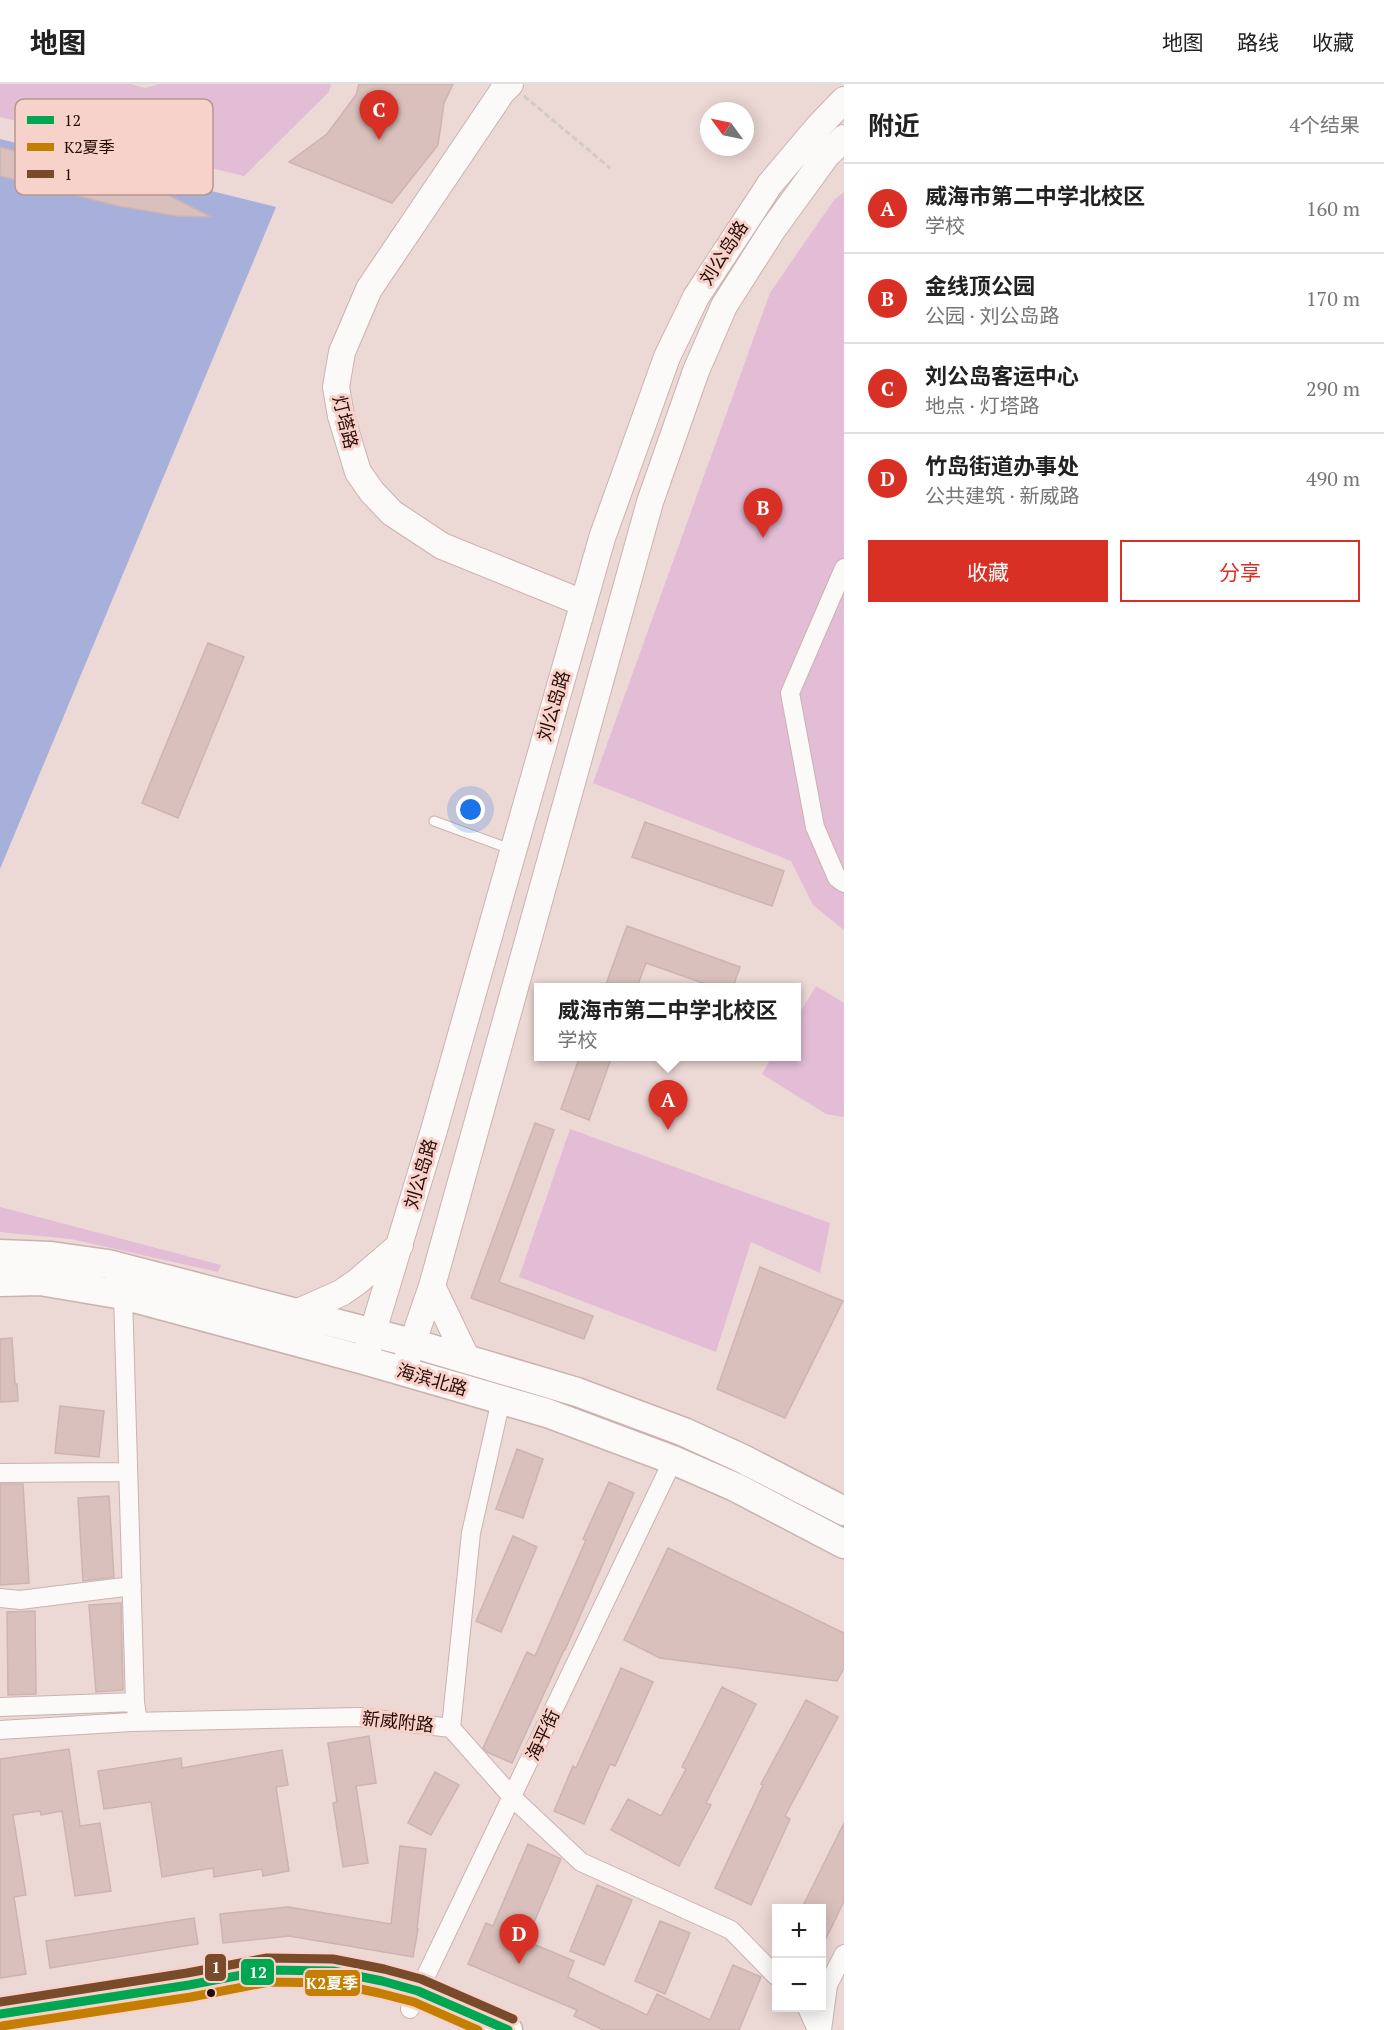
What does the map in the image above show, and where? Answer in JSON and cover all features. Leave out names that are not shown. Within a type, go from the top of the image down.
[{"type":"main road","name":"灯塔路","points":[[515,88],[502,92],[369,289],[342,352],[336,387],[339,406],[358,472],[372,492],[392,513],[442,546],[583,603]]},
{"type":"main road","name":"刘公岛路","points":[[364,1360],[400,1245],[602,538],[667,357],[696,297],[770,184],[844,100]]},
{"type":"main road","name":"刘公岛路","points":[[403,1371],[432,1286],[647,513],[696,371],[724,306],[773,229],[826,156],[844,138]]},
{"type":"main road","points":[[296,1312],[341,1293],[400,1245]]},
{"type":"main road","name":"海滨北路","points":[[0,1254],[51,1256],[108,1264],[412,1343],[577,1392],[684,1432],[844,1510]]},
{"type":"main road","name":"海滨北路","points":[[0,1282],[40,1281],[123,1295],[364,1360],[547,1413],[673,1460],[735,1487],[844,1544]]},
{"type":"main road","points":[[432,1286],[467,1359]]},
{"type":"main road","points":[[0,2014],[189,1985],[268,1970],[333,1971],[382,1980],[460,2030]]},
{"type":"main road","points":[[8,2030],[183,2005],[268,1990],[325,1990],[378,1999],[414,2000],[508,2030]]},
{"type":"street","points":[[844,568],[790,693],[815,827],[837,878],[844,883]]},
{"type":"street","points":[[123,1295],[135,1702],[138,1722]]},
{"type":"street","points":[[451,1728],[471,1533],[501,1400]]},
{"type":"street","name":"海平街","points":[[414,2000],[513,1798],[673,1460]]},
{"type":"street","points":[[0,1473],[127,1472]]},
{"type":"street","points":[[0,1598],[20,1600],[132,1586]]},
{"type":"street","points":[[0,1707],[135,1702]]},
{"type":"street","name":"新威附路","points":[[0,1730],[138,1722],[359,1717],[451,1728],[513,1798],[581,1862],[731,1930],[772,1971]]},
{"type":"street","points":[[822,2030],[828,1985],[844,1953]]},
{"type":"street","points":[[809,2012],[817,2030]]},
{"type":"lane","points":[[434,821],[513,850]]},
{"type":"path","points":[[515,88],[610,168]]},
{"type":"shaded area","points":[[0,84],[131,84],[145,88],[159,84],[331,84],[329,92],[244,176],[213,169],[213,99],[15,99],[15,121],[0,117]]},
{"type":"shaded area","points":[[844,192],[844,930],[813,905],[791,861],[593,783],[770,293],[834,200]]},
{"type":"shaded area","points":[[816,986],[844,1003],[844,1117],[826,1114],[762,1074],[770,1061],[801,1061],[801,1010]]},
{"type":"shaded area","points":[[570,1129],[830,1223],[820,1273],[751,1242],[716,1352],[519,1277]]},
{"type":"shaded area","points":[[0,1207],[221,1265],[218,1272],[71,1239],[0,1232]]},
{"type":"water","points":[[0,139],[15,143],[15,195],[213,195],[213,191],[276,207],[0,869]]},
{"type":"building","points":[[359,84],[453,84],[444,103],[438,145],[392,203],[289,162],[327,134],[356,95]]},
{"type":"building","points":[[0,147],[15,151],[15,180],[0,176]]},
{"type":"building","points":[[75,195],[167,195],[211,217],[177,216],[118,206]]},
{"type":"building","points":[[208,643],[244,657],[178,818],[142,803]]},
{"type":"building","points":[[645,822],[784,871],[772,906],[632,857]]},
{"type":"building","points":[[627,926],[740,967],[734,983],[703,983],[646,963],[638,983],[606,983]]},
{"type":"building","points":[[578,1061],[610,1061],[589,1120],[561,1109]]},
{"type":"building","points":[[535,1123],[554,1130],[499,1282],[593,1316],[584,1339],[471,1298]]},
{"type":"building","points":[[760,1267],[843,1301],[785,1418],[717,1389]]},
{"type":"building","points":[[12,1338],[18,1401],[0,1402],[0,1339]]},
{"type":"building","points":[[60,1406],[104,1411],[99,1457],[55,1453]]},
{"type":"building","points":[[517,1449],[543,1459],[523,1518],[496,1509]]},
{"type":"building","points":[[609,1482],[634,1493],[512,1763],[483,1748],[527,1652],[535,1656]]},
{"type":"building","points":[[0,1484],[23,1484],[29,1583],[0,1585]]},
{"type":"building","points":[[109,1496],[114,1577],[83,1581],[78,1498]]},
{"type":"building","points":[[513,1536],[537,1547],[501,1632],[476,1621]]},
{"type":"building","points":[[668,1548],[844,1633],[844,1668],[837,1681],[660,1658],[624,1640]]},
{"type":"building","points":[[121,1603],[123,1690],[96,1692],[89,1605]]},
{"type":"building","points":[[35,1611],[36,1694],[8,1695],[7,1612]]},
{"type":"building","points":[[621,1668],[653,1682],[615,1766],[610,1764],[584,1824],[554,1811],[573,1766],[576,1768]]},
{"type":"building","points":[[722,1687],[756,1704],[706,1803],[711,1805],[679,1866],[611,1830],[628,1799],[661,1816],[686,1769],[682,1767]]},
{"type":"building","points":[[806,1700],[838,1717],[785,1816],[790,1819],[751,1905],[715,1888],[763,1785],[761,1784]]},
{"type":"building","points":[[369,1736],[376,1783],[356,1786],[368,1863],[343,1867],[333,1803],[337,1802],[328,1743]]},
{"type":"building","points":[[69,1749],[80,1826],[100,1823],[111,1891],[75,1896],[62,1811],[41,1815],[40,1811],[13,1815],[26,1895],[14,1897],[26,1974],[0,1978],[0,1759]]},
{"type":"building","points":[[282,1750],[288,1785],[276,1787],[289,1871],[263,1876],[262,1869],[214,1877],[213,1868],[162,1877],[151,1802],[104,1809],[98,1771],[181,1758],[182,1768]]},
{"type":"building","points":[[435,1772],[459,1785],[431,1835],[408,1823]]},
{"type":"building","points":[[844,1823],[844,1901],[826,1939],[826,1904],[804,1904]]},
{"type":"building","points":[[528,1844],[561,1859],[526,1941],[574,1961],[568,1977],[647,2015],[657,1994],[710,2020],[733,1965],[761,1977],[739,2030],[603,2030],[574,2016],[577,2010],[468,1964],[486,1923],[493,1926]]},
{"type":"building","points":[[400,1846],[426,1849],[413,1957],[289,1936],[223,1943],[220,1914],[288,1907],[391,1924]]},
{"type":"building","points":[[597,1885],[632,1900],[604,1965],[570,1951]]},
{"type":"building","points":[[194,1918],[198,1944],[50,1968],[46,1941]]},
{"type":"building","points":[[660,1921],[690,1933],[665,1994],[635,1981]]},
{"type":"transit line","name":"1","points":[[0,2002],[267,1958],[333,1959],[421,1979],[513,2019]]},
{"type":"transit line","name":"12","points":[[0,2014],[189,1985],[268,1970],[333,1971],[418,1991],[508,2030]]},
{"type":"transit line","name":"K2夏季","points":[[2,2026],[191,1997],[269,1982],[332,1983],[379,1993],[414,2002],[478,2030]]},
{"type":"place","name":"刘公岛客运中心","points":[[379,140]]},
{"type":"place","name":"金线顶公园","points":[[763,538]]},
{"type":"place","name":"威海市第二中学北校区","points":[[668,1130]]},
{"type":"place","name":"竹岛街道办事处","points":[[519,1964]]}]
